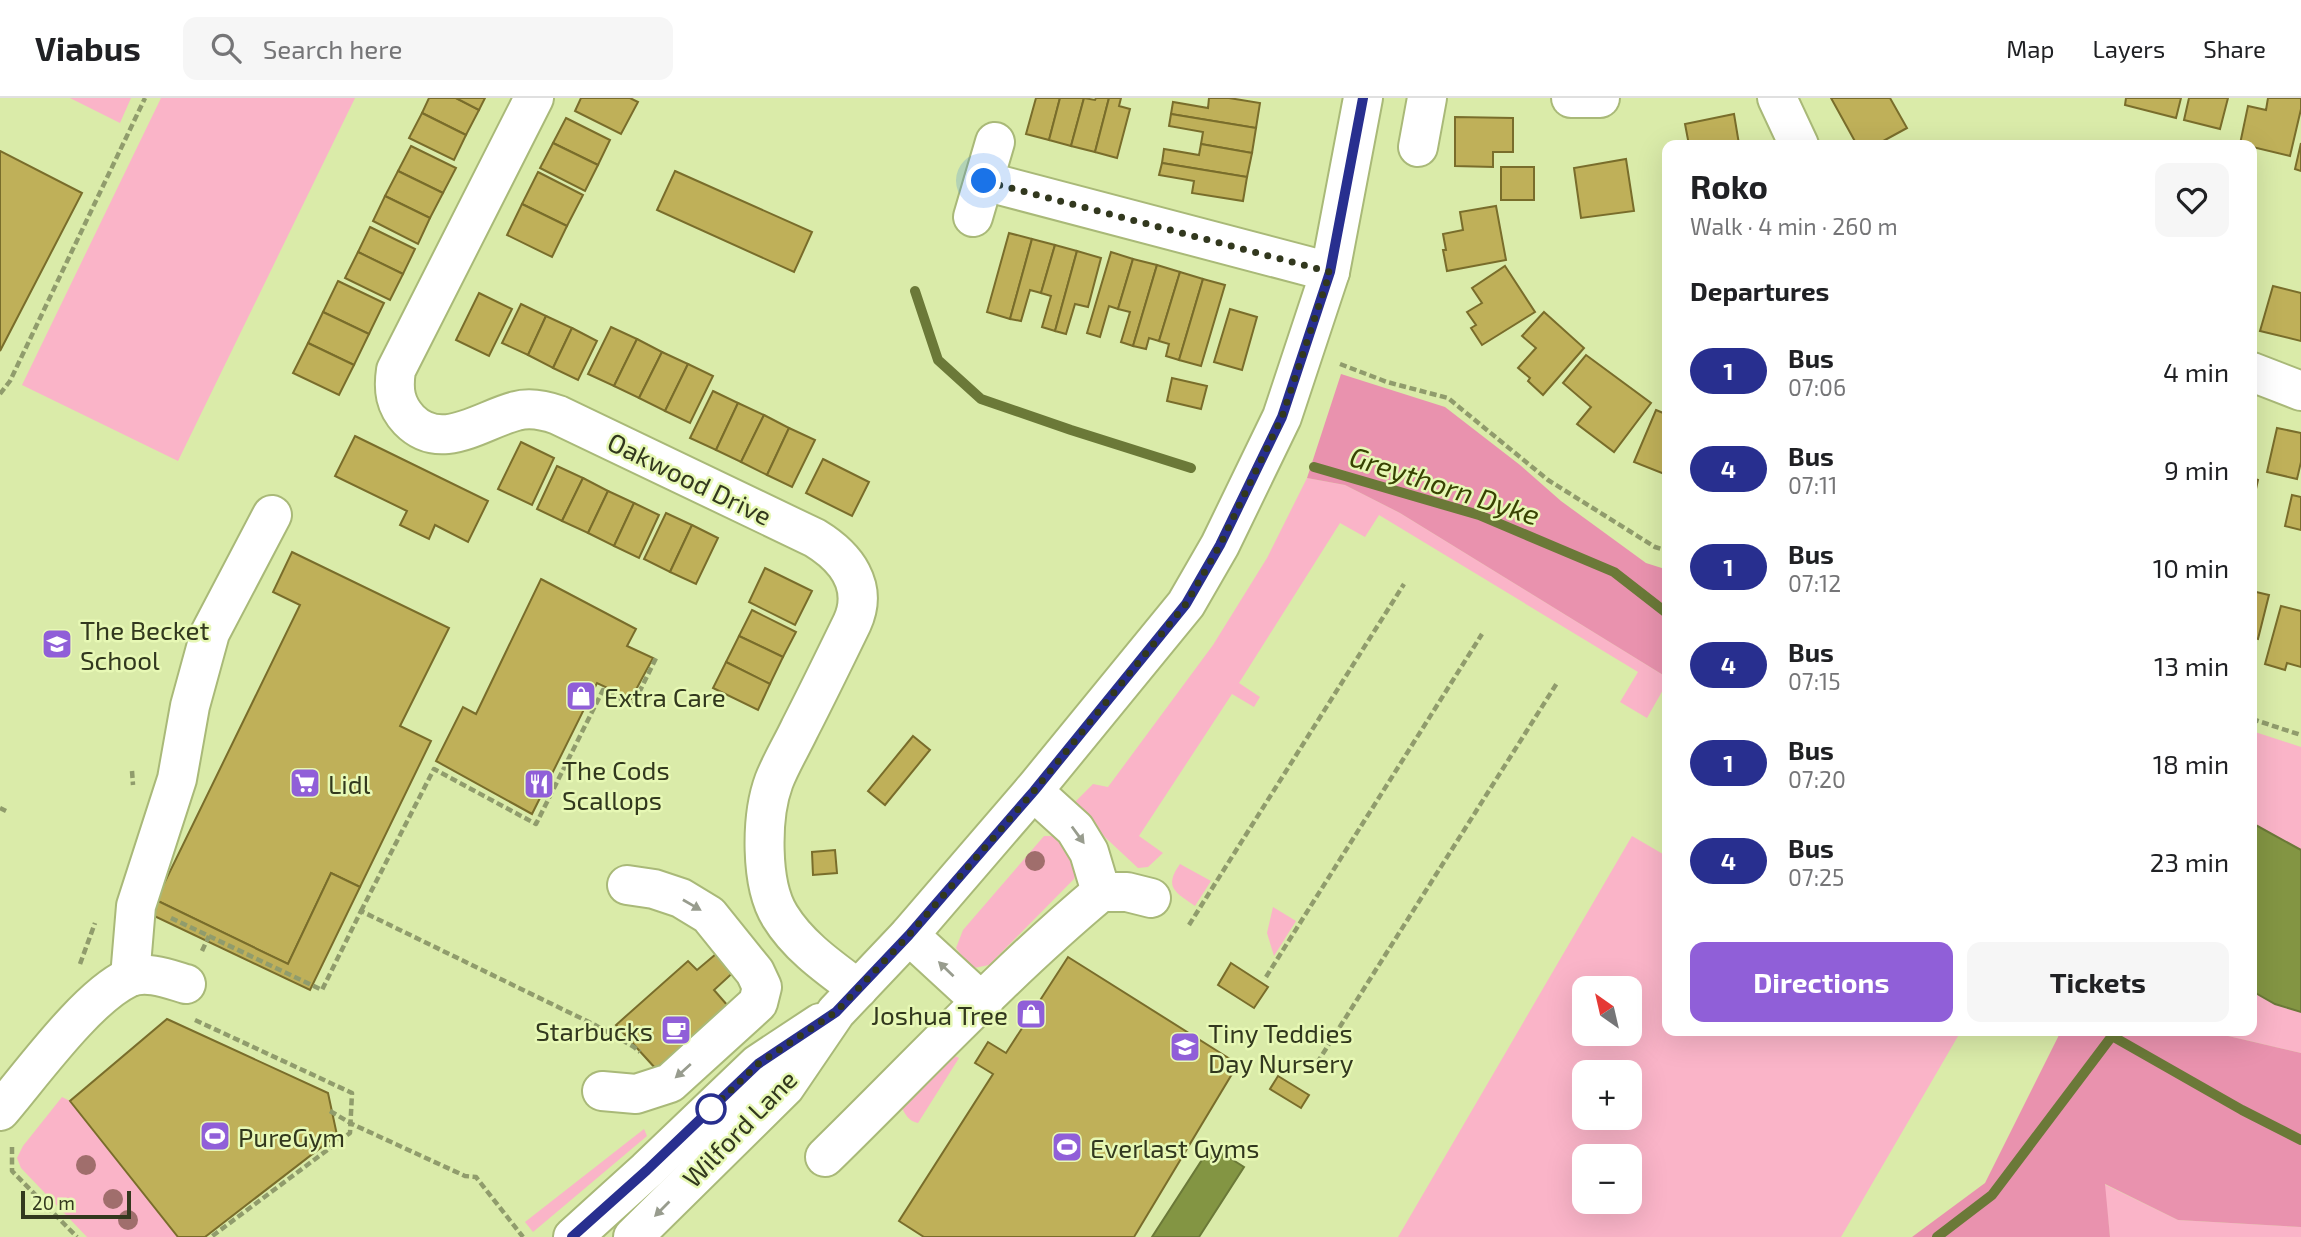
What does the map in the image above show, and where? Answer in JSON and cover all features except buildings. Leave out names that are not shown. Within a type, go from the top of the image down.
[{"type":"street","name":"Oakwood Drive","points":[[534,98],[396,370],[394,386],[397,401],[402,413],[414,425],[425,432],[440,435],[453,435],[516,411],[536,409],[558,415],[815,538],[844,561],[855,580],[859,594],[856,616],[775,779],[768,812],[766,866],[768,885],[785,923],[847,1000]]},
{"type":"street","name":"Wilford Lane","points":[[634,1237],[785,1087],[847,1000],[909,935],[1034,791],[1186,604],[1210,564],[1282,417],[1330,272],[1363,98]]},
{"type":"street","points":[[1418,147],[1427,98]]},
{"type":"street","points":[[1571,98],[1600,98]]},
{"type":"street","points":[[1777,98],[1797,140]]},
{"type":"street","points":[[973,217],[995,142]]},
{"type":"street","points":[[984,181],[1330,272]]},
{"type":"street","points":[[2257,374],[2301,391]]},
{"type":"street","points":[[130,977],[136,906],[177,779],[190,706],[210,633],[272,515]]},
{"type":"street","points":[[1034,791],[1075,829],[1090,852],[1101,892]]},
{"type":"street","points":[[602,1091],[636,1094],[670,1083],[758,1003],[762,987],[755,972],[709,915],[681,898],[654,889],[627,885]]},
{"type":"street","points":[[825,1157],[985,999],[1101,892],[1127,892],[1151,898]]},
{"type":"street","points":[[909,935],[972,993],[985,999]]},
{"type":"street","points":[[10,1125],[70,1028],[103,996],[130,977],[159,975],[187,984]]},
{"type":"street","name":"Wilford Lane","points":[[573,1237],[758,1064],[847,1000]]},
{"type":"path","points":[[0,394],[10,381],[145,98]]},
{"type":"path","points":[[1333,362],[1387,382],[1448,398],[1548,480],[1662,549]]},
{"type":"path","points":[[1189,925],[1404,583]]},
{"type":"path","points":[[1266,977],[1482,634]]},
{"type":"path","points":[[166,915],[322,990],[434,769],[536,824],[603,690],[633,705],[657,656]]},
{"type":"path","points":[[1317,1063],[1557,683]]},
{"type":"path","points":[[2257,721],[2301,735]]},
{"type":"path","points":[[132,771],[134,797]]},
{"type":"path","points":[[0,808],[6,811]]},
{"type":"path","points":[[361,911],[634,1046],[670,1083]]},
{"type":"path","points":[[80,965],[97,914]]},
{"type":"path","points":[[209,936],[175,1012],[352,1093],[350,1133],[211,1237]]},
{"type":"path","points":[[331,1111],[352,1124],[465,1177],[476,1177],[523,1237]]},
{"type":"path","points":[[10,1125],[12,1171],[78,1237]]},
{"type":"path","points":[[0,1149],[11,1156]]},
{"type":"shaded area","points":[[70,98],[131,98],[120,123]]},
{"type":"shaded area","points":[[161,98],[355,98],[178,461],[22,385]]},
{"type":"shaded area","points":[[1341,374],[1445,407],[1520,465],[1561,501],[1646,563],[1662,568],[1662,674],[1400,513],[1345,485],[1307,478]]},
{"type":"shaded area","points":[[1307,478],[1345,485],[1400,513],[1662,674],[1662,692],[1647,718],[1620,702],[1638,672],[1379,515],[1365,537],[1340,523],[1239,683],[1260,697],[1254,707],[1232,694],[1139,836],[1163,853],[1148,867],[1138,868],[1078,812],[1073,804],[1093,784],[1108,787],[1213,645],[1267,558]]},
{"type":"shaded area","points":[[2257,733],[2301,747],[2301,850],[2257,826]]},
{"type":"shaded area","points":[[2257,826],[2301,850],[2301,1012],[2275,1004],[2257,994]]},
{"type":"shaded area","points":[[1044,836],[1063,836],[1079,865],[1074,879],[989,965],[974,968],[956,948],[963,930]]},
{"type":"shaded area","points":[[1632,836],[1662,854],[1662,1036],[1958,1036],[1841,1237],[1398,1237]]},
{"type":"shaded area","points":[[1180,864],[1211,881],[1195,906],[1177,893],[1172,884]]},
{"type":"shaded area","points":[[1273,907],[1296,921],[1274,956],[1267,933]]},
{"type":"shaded area","points":[[2257,994],[2275,1004],[2301,1012],[2301,1053],[2228,1036],[2257,1036]]},
{"type":"shaded area","points":[[2058,1036],[2228,1036],[2301,1053],[2301,1227],[2178,1220],[2105,1184],[2110,1237],[1912,1237],[1985,1183]]},
{"type":"shaded area","points":[[949,1053],[959,1058],[918,1123],[912,1121],[901,1106]]},
{"type":"shaded area","points":[[62,1097],[70,1101],[178,1237],[87,1237],[21,1168],[17,1158],[23,1146]]},
{"type":"shaded area","points":[[644,1129],[647,1136],[533,1232],[525,1222]]},
{"type":"shaded area","points":[[1211,1146],[1244,1167],[1199,1237],[1152,1237]]},
{"type":"shaded area","points":[[2104,1184],[2178,1220],[2301,1227],[2301,1237],[2110,1237]]},
{"type":"waterway","name":"Greythorn Dyke","points":[[915,291],[938,360],[981,399],[1191,468]]},
{"type":"waterway","name":"Greythorn Dyke","points":[[1314,467],[1479,515],[1614,572],[1662,609]]},
{"type":"waterway","name":"Greythorn Dyke","points":[[2112,1036],[2242,1110],[2301,1140]]},
{"type":"waterway","name":"Greythorn Dyke","points":[[1937,1237],[1992,1195],[2112,1036]]},
{"type":"bus line","name":"1","points":[[572,1237],[758,1064],[836,1012],[909,935],[1034,791],[1186,604],[1220,545],[1282,417],[1330,272],[1363,98]]},
{"type":"place","name":"The Becket School","points":[[57,644]]},
{"type":"place","name":"Extra Care","points":[[581,696]]},
{"type":"place","name":"Lidl","points":[[305,783]]},
{"type":"place","name":"The Cods Scallops","points":[[539,784]]},
{"type":"place","name":"Joshua Tree","points":[[1031,1014]]},
{"type":"place","name":"Starbucks","points":[[676,1030]]},
{"type":"place","name":"Tiny Teddies Day Nursery","points":[[1185,1047]]},
{"type":"place","name":"PureGym","points":[[215,1136]]},
{"type":"place","name":"Everlast Gyms","points":[[1067,1147]]},
{"type":"route","points":[[711,1109],[703,1117],[758,1064],[836,1012],[909,935],[1034,791],[1186,604],[1220,545],[1282,417],[1330,272],[984,181]]}]
